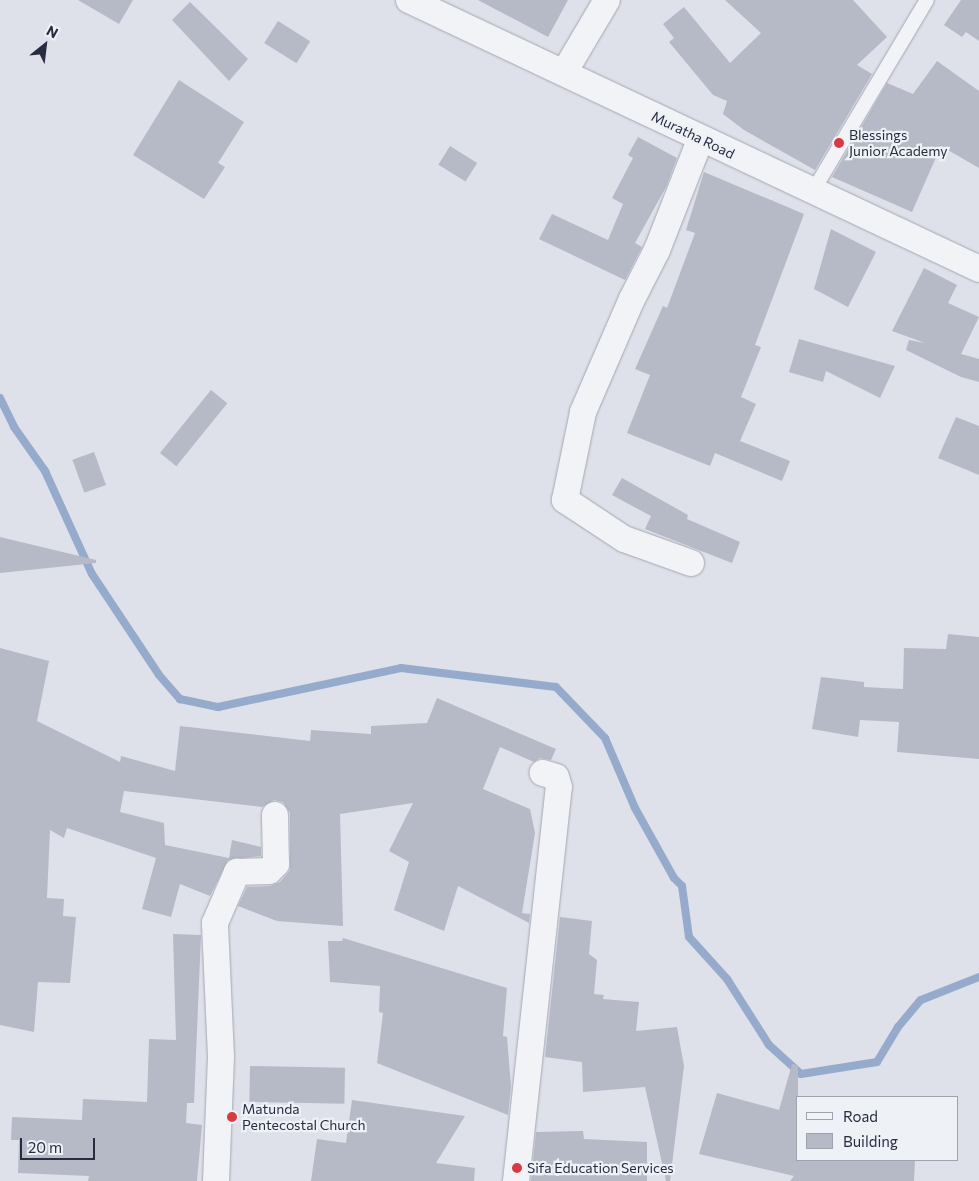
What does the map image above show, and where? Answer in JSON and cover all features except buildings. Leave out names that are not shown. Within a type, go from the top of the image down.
[{"type":"street","name":"Muratha Road","points":[[409,0],[565,71],[700,140],[979,269]]},
{"type":"street","points":[[565,71],[607,0]]},
{"type":"street","points":[[691,563],[624,539],[565,500],[583,412],[632,299],[657,250],[700,140]]},
{"type":"street","points":[[516,1181],[559,788],[556,777],[544,773]]},
{"type":"street","points":[[216,1181],[221,1057],[215,923],[237,872],[269,871],[276,864],[275,815]]},
{"type":"lane","points":[[812,191],[927,0]]},
{"type":"waterway","points":[[0,398],[14,427],[45,471],[92,574],[159,675],[180,699],[218,707],[401,668],[556,687],[605,738],[635,808],[674,878],[682,886],[689,937],[727,979],[769,1045],[801,1074],[877,1062],[898,1027],[921,1000],[979,977]]},
{"type":"place","name":"Blessings Junior Academy","points":[[839,143]]},
{"type":"place","name":"Matunda Pentecostal Church","points":[[232,1117]]},
{"type":"place","name":"Sifa Education Services","points":[[517,1168]]}]
